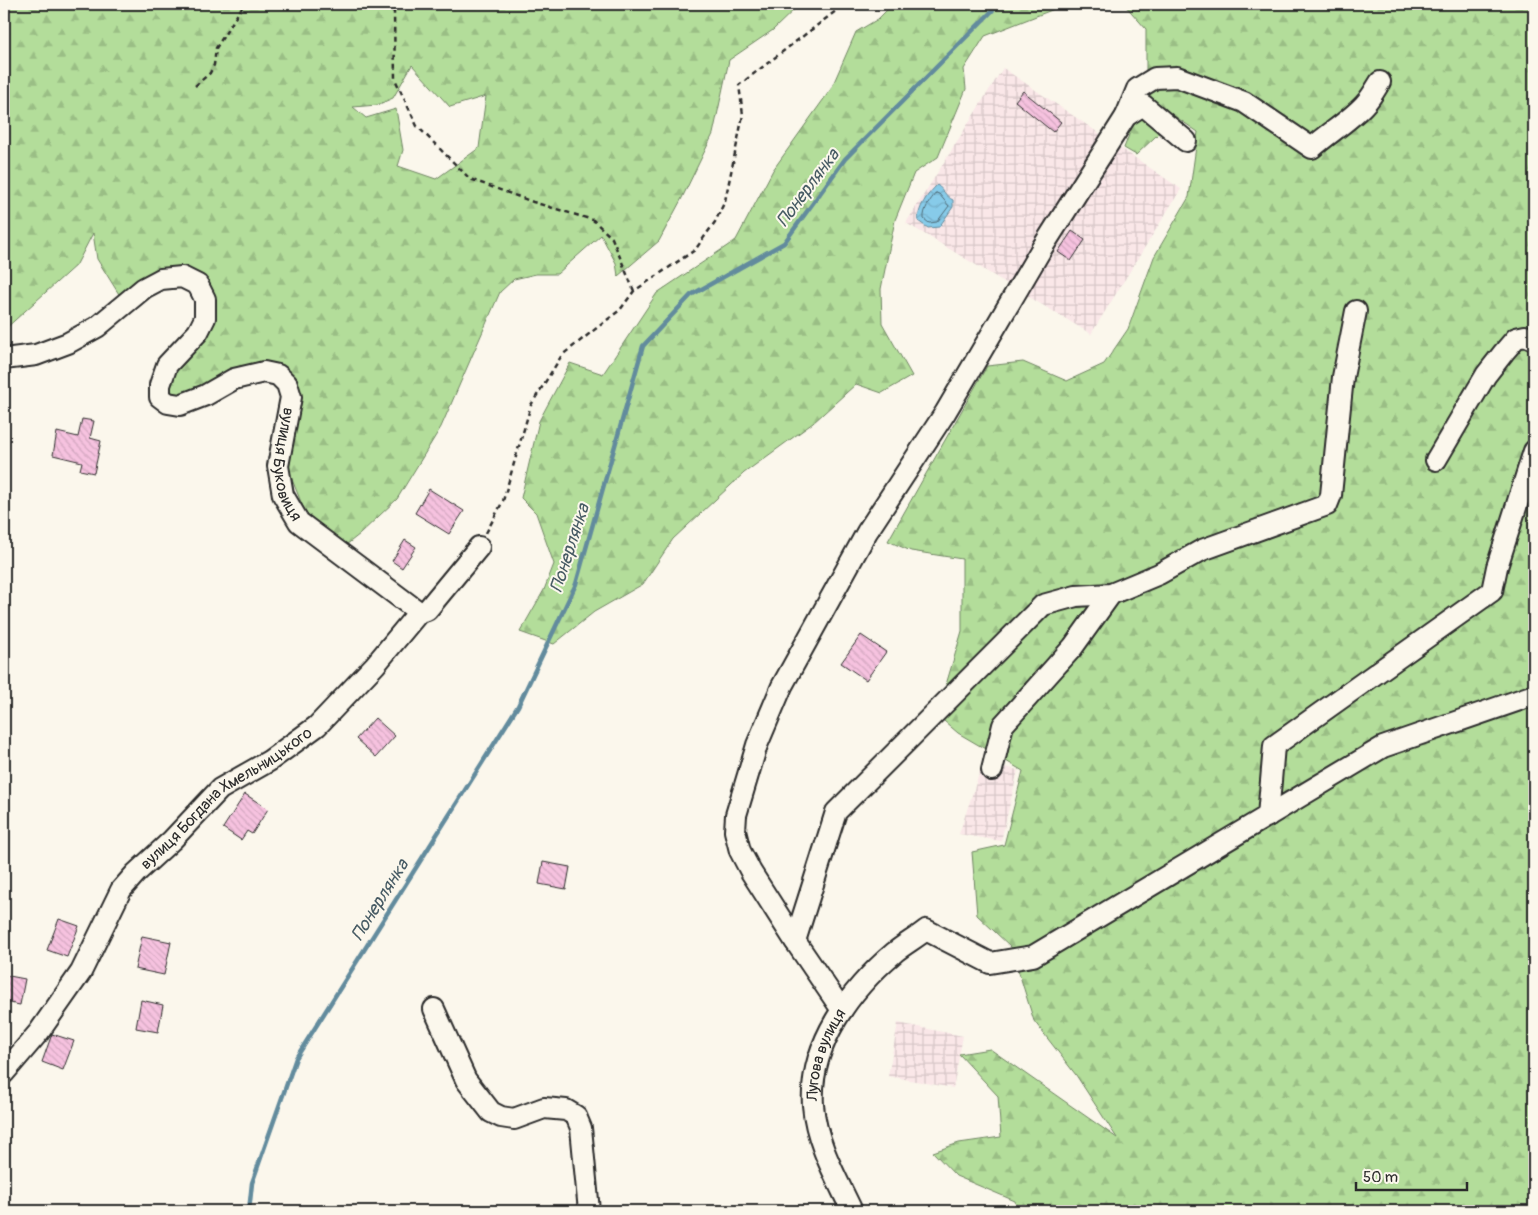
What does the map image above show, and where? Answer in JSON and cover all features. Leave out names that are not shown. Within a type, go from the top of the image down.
[{"type":"street","points":[[842,1010],[751,872],[740,850],[735,831],[736,815],[757,745],[782,686],[867,532],[945,413],[1042,248],[1126,116],[1137,89],[1155,78],[1177,77],[1244,102],[1312,148],[1333,130],[1350,119],[1366,103],[1380,82]]},
{"type":"street","points":[[1126,116],[1143,105],[1186,141]]},
{"type":"street","name":"вулиця Буковиця","points":[[4,359],[36,355],[68,343],[97,327],[144,288],[161,279],[182,277],[198,285],[205,299],[205,318],[198,332],[167,365],[160,385],[160,397],[168,403],[180,405],[234,379],[264,372],[278,375],[287,384],[291,397],[278,466],[283,495],[287,502],[299,522],[419,612]]},
{"type":"street","points":[[795,941],[836,812],[1043,605],[1076,596],[1111,594],[1159,574],[1202,550],[1327,505],[1331,495],[1342,377],[1356,311]]},
{"type":"street","points":[[1436,460],[1486,375],[1504,352],[1516,338],[1525,336],[1534,340]]},
{"type":"street","points":[[1268,816],[1274,746],[1492,591],[1496,568],[1534,451]]},
{"type":"street","name":"вулиця Богдана Хмельницького","points":[[4,1073],[39,1032],[81,972],[121,890],[220,789],[269,761],[318,726],[375,665],[419,612],[427,610],[479,547]]},
{"type":"street","points":[[992,770],[1003,724],[1073,648],[1111,594]]},
{"type":"street","points":[[1268,816],[1383,747],[1534,695]]},
{"type":"street","name":"Лугова вулиця","points":[[852,1211],[833,1176],[820,1139],[813,1104],[816,1074],[824,1040],[842,1010],[865,980],[895,952],[926,930],[990,963],[1033,956],[1268,816]]},
{"type":"street","points":[[434,1009],[466,1080],[491,1112],[501,1117],[514,1118],[544,1108],[566,1110],[576,1116],[581,1128],[589,1211]]},
{"type":"path","points":[[195,86],[210,72],[214,65],[216,48],[244,4]]},
{"type":"path","points":[[386,4],[394,12],[395,78],[417,126],[470,179],[533,202],[593,220],[612,238],[634,291]]},
{"type":"path","points":[[479,547],[503,501],[531,406],[562,355],[620,310],[634,291],[695,250],[716,222],[725,201],[742,115],[739,85],[845,4]]},
{"type":"shaded area","points":[[1003,68],[1181,189],[1091,334],[906,223]]},
{"type":"shaded area","points":[[983,762],[1018,770],[1001,841],[959,834]]},
{"type":"shaded area","points":[[898,1023],[963,1036],[953,1088],[888,1076]]},
{"type":"green space","points":[[4,4],[800,4],[773,30],[729,60],[713,134],[659,241],[618,276],[616,263],[601,235],[557,274],[536,274],[514,279],[500,292],[441,427],[397,499],[346,545],[305,512],[289,472],[297,378],[261,361],[203,385],[185,396],[172,396],[165,384],[209,328],[193,276],[122,299],[97,259],[93,233],[77,264],[4,330]],"holes":[[[412,65],[450,107],[486,96],[479,148],[436,179],[398,166],[403,150],[396,109],[366,118],[353,107],[377,105],[393,98]]]},
{"type":"green space","points":[[893,4],[1067,4],[985,36],[964,69],[966,89],[938,157],[914,173],[895,220],[881,289],[882,323],[912,376],[882,393],[856,384],[813,423],[744,473],[673,539],[643,584],[594,612],[554,644],[520,632],[544,590],[554,564],[536,513],[521,498],[539,421],[570,363],[603,374],[657,293],[736,240],[773,170],[831,89],[856,32],[878,19]]},
{"type":"green space","points":[[1124,4],[1534,4],[1534,1211],[1017,1211],[1015,1201],[956,1176],[933,1152],[959,1143],[1001,1137],[998,1096],[959,1054],[990,1049],[1117,1138],[1076,1075],[1034,1021],[1011,947],[977,915],[972,852],[1004,845],[1023,771],[958,733],[937,715],[962,631],[962,559],[911,551],[888,541],[987,366],[1023,362],[1067,381],[1104,364],[1128,329],[1154,257],[1189,197],[1198,132],[1176,117],[1136,155],[1124,148],[1146,90],[1146,29]]},
{"type":"water","points":[[937,185],[953,200],[953,207],[939,227],[928,228],[918,221],[918,216],[924,202]]},
{"type":"building","points":[[1023,91],[1061,122],[1053,132],[1015,101]]},
{"type":"building","points":[[1072,231],[1085,240],[1071,261],[1058,252]]},
{"type":"building","points":[[82,419],[94,421],[90,438],[101,441],[94,473],[80,470],[82,462],[53,455],[57,432],[78,437]]},
{"type":"building","points":[[429,489],[464,511],[449,534],[415,513]]},
{"type":"building","points":[[405,540],[416,547],[402,568],[392,561]]},
{"type":"building","points":[[861,635],[886,652],[866,680],[841,663]]},
{"type":"building","points":[[375,718],[395,736],[376,757],[356,739]]},
{"type":"building","points":[[245,794],[268,809],[252,834],[247,831],[241,840],[223,828]]},
{"type":"building","points":[[543,862],[570,867],[566,889],[539,884]]},
{"type":"building","points":[[59,919],[79,926],[67,957],[47,950]]},
{"type":"building","points":[[142,936],[171,942],[164,975],[135,969]]},
{"type":"building","points":[[4,975],[25,979],[20,1005],[4,1002]]},
{"type":"building","points":[[141,1000],[163,1005],[158,1032],[136,1028]]},
{"type":"building","points":[[52,1034],[74,1041],[63,1070],[42,1062]]},
{"type":"waterway","name":"Понерлянка","points":[[249,1211],[252,1183],[296,1058],[518,706],[576,584],[643,346],[691,295],[784,243],[845,159],[999,4]]}]
